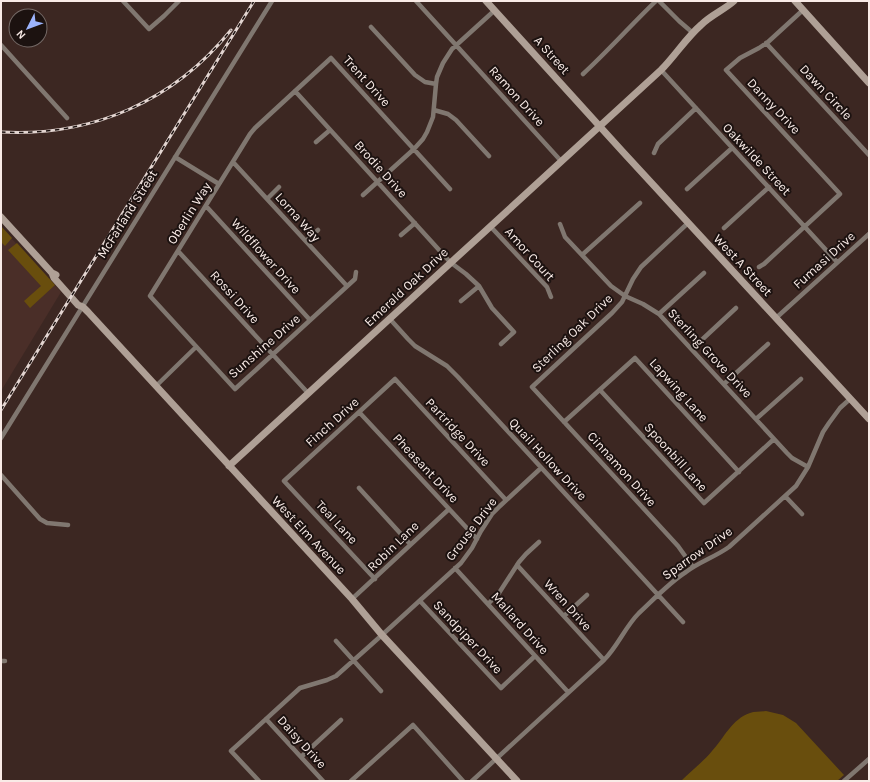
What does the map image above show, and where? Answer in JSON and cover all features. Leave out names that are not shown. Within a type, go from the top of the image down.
[{"type":"street","points":[[123,1],[148,29],[179,1]]},
{"type":"street","name":"McFarland Street","points":[[1,438],[272,1]]},
{"type":"street","name":"Ramon Drive","points":[[416,1],[561,161]]},
{"type":"street","name":"A Street","points":[[486,1],[600,126]]},
{"type":"street","points":[[583,74],[637,19],[658,1],[678,21],[693,33]]},
{"type":"street","name":"Emerald Oak Drive","points":[[229,466],[661,70],[706,20],[734,1]]},
{"type":"street","points":[[795,1],[869,83]]},
{"type":"street","points":[[364,195],[419,144],[427,132],[433,117],[436,84],[442,63],[456,46],[495,10]]},
{"type":"street","name":"Danny Drive","points":[[803,10],[766,43],[740,58],[726,70],[840,194],[804,226]]},
{"type":"street","points":[[371,27],[415,75],[425,82],[436,84]]},
{"type":"street","name":"Dawn Circle","points":[[766,43],[869,155]]},
{"type":"street","points":[[1,46],[67,118]]},
{"type":"street","name":"Trent Drive","points":[[246,141],[255,128],[266,117],[331,58],[414,149]]},
{"type":"street","name":"Oakwilde Street","points":[[661,70],[837,262]]},
{"type":"street","name":"Brodie Drive","points":[[295,91],[450,262],[479,286],[492,308],[514,332],[501,344]]},
{"type":"street","points":[[654,153],[658,144],[696,108]]},
{"type":"street","points":[[434,110],[448,114],[456,120],[489,156]]},
{"type":"street","name":"West A Street","points":[[600,126],[869,419]]},
{"type":"street","points":[[316,142],[330,130]]},
{"type":"street","name":"Oberlin Way","points":[[150,296],[246,141]]},
{"type":"street","points":[[687,188],[732,148]]},
{"type":"street","points":[[414,149],[450,188]]},
{"type":"street","points":[[175,157],[219,184]]},
{"type":"street","name":"Lorna Way","points":[[233,162],[347,286]]},
{"type":"street","points":[[267,199],[279,187]]},
{"type":"street","points":[[724,228],[769,187]]},
{"type":"street","points":[[582,255],[640,203]]},
{"type":"street","name":"Wildflower Drive","points":[[206,206],[310,320]]},
{"type":"street","name":"West Elm Avenue","points":[[1,217],[72,295],[81,301],[83,307],[352,599],[382,635],[517,781]]},
{"type":"street","points":[[401,235],[415,223]]},
{"type":"street","name":"Sterling Oak Drive","points":[[532,387],[612,314],[625,296],[633,279],[641,267],[688,223]]},
{"type":"street","name":"Sterling Grove Drive","points":[[560,224],[565,237],[611,286],[625,296],[643,304],[659,314],[792,458],[808,467]]},
{"type":"street","name":"Amor Court","points":[[490,226],[546,287],[551,297]]},
{"type":"street","points":[[759,267],[804,226]]},
{"type":"street","points":[[306,241],[318,230]]},
{"type":"street","name":"Fumasi Drive","points":[[776,318],[869,234]]},
{"type":"street","name":"Rossi Drive","points":[[178,251],[308,393]]},
{"type":"street","name":"Sunshine Drive","points":[[150,296],[235,389],[355,279],[356,272]]},
{"type":"street","points":[[659,314],[704,273]]},
{"type":"street","points":[[461,301],[479,286]]},
{"type":"street","points":[[692,349],[736,308]]},
{"type":"street","name":"Quail Hollow Drive","points":[[389,318],[415,346],[438,360],[453,372],[683,622]]},
{"type":"street","points":[[724,384],[768,344]]},
{"type":"street","points":[[156,386],[196,347]]},
{"type":"street","name":"Lapwing Lane","points":[[564,422],[635,358],[739,472]]},
{"type":"street","name":"Finch Drive","points":[[284,480],[395,379]]},
{"type":"street","name":"Partridge Drive","points":[[395,379],[506,500]]},
{"type":"street","points":[[756,419],[801,379]]},
{"type":"street","name":"Cinnamon Drive","points":[[532,387],[678,546],[693,567]]},
{"type":"street","name":"Spoonbill Lane","points":[[600,390],[704,504],[774,439]]},
{"type":"street","name":"Sparrow Drive","points":[[472,781],[604,660],[631,622],[658,595],[677,578],[693,567],[729,547],[796,486],[808,467],[828,423],[840,408],[850,399]]},
{"type":"street","name":"Pheasant Drive","points":[[359,412],[477,539]]},
{"type":"street","name":"Grouse Drive","points":[[259,781],[231,751],[300,688],[336,676],[420,601],[456,568],[466,556],[492,514],[542,468]]},
{"type":"street","points":[[1,475],[40,519],[47,523],[68,525]]},
{"type":"street","name":"Teal Lane","points":[[284,480],[375,579]]},
{"type":"street","points":[[359,488],[410,544]]},
{"type":"street","points":[[785,496],[802,514]]},
{"type":"street","name":"Robin Lane","points":[[352,599],[449,509]]},
{"type":"street","points":[[488,604],[502,588],[526,554],[539,542]]},
{"type":"street","name":"Wren Drive","points":[[517,565],[604,660]]},
{"type":"street","name":"Mallard Drive","points":[[456,568],[568,692]]},
{"type":"street","points":[[564,616],[587,595]]},
{"type":"street","name":"Sandpiper Drive","points":[[420,601],[501,688],[535,656]]},
{"type":"street","points":[[336,641],[381,691]]},
{"type":"street","name":"Daisy Drive","points":[[266,719],[323,781]]},
{"type":"street","points":[[301,757],[341,720]]},
{"type":"street","points":[[351,781],[413,725],[464,781]]},
{"type":"street","points":[[844,781],[869,759]]},
{"type":"shaded area","points":[[1,226],[12,238],[5,246],[1,242]]},
{"type":"shaded area","points":[[1,227],[61,292],[1,391]]},
{"type":"shaded area","points":[[17,243],[55,285],[30,308],[24,301],[41,286],[8,250]]},
{"type":"shaded area","points":[[766,711],[783,715],[796,723],[844,775],[837,781],[681,781],[701,763],[733,724],[752,712]]},
{"type":"railway","points":[[1,410],[254,1]]},
{"type":"railway","points":[[1,132],[35,132],[67,128],[99,121],[129,110],[157,95],[184,77],[208,55],[231,30]]}]
